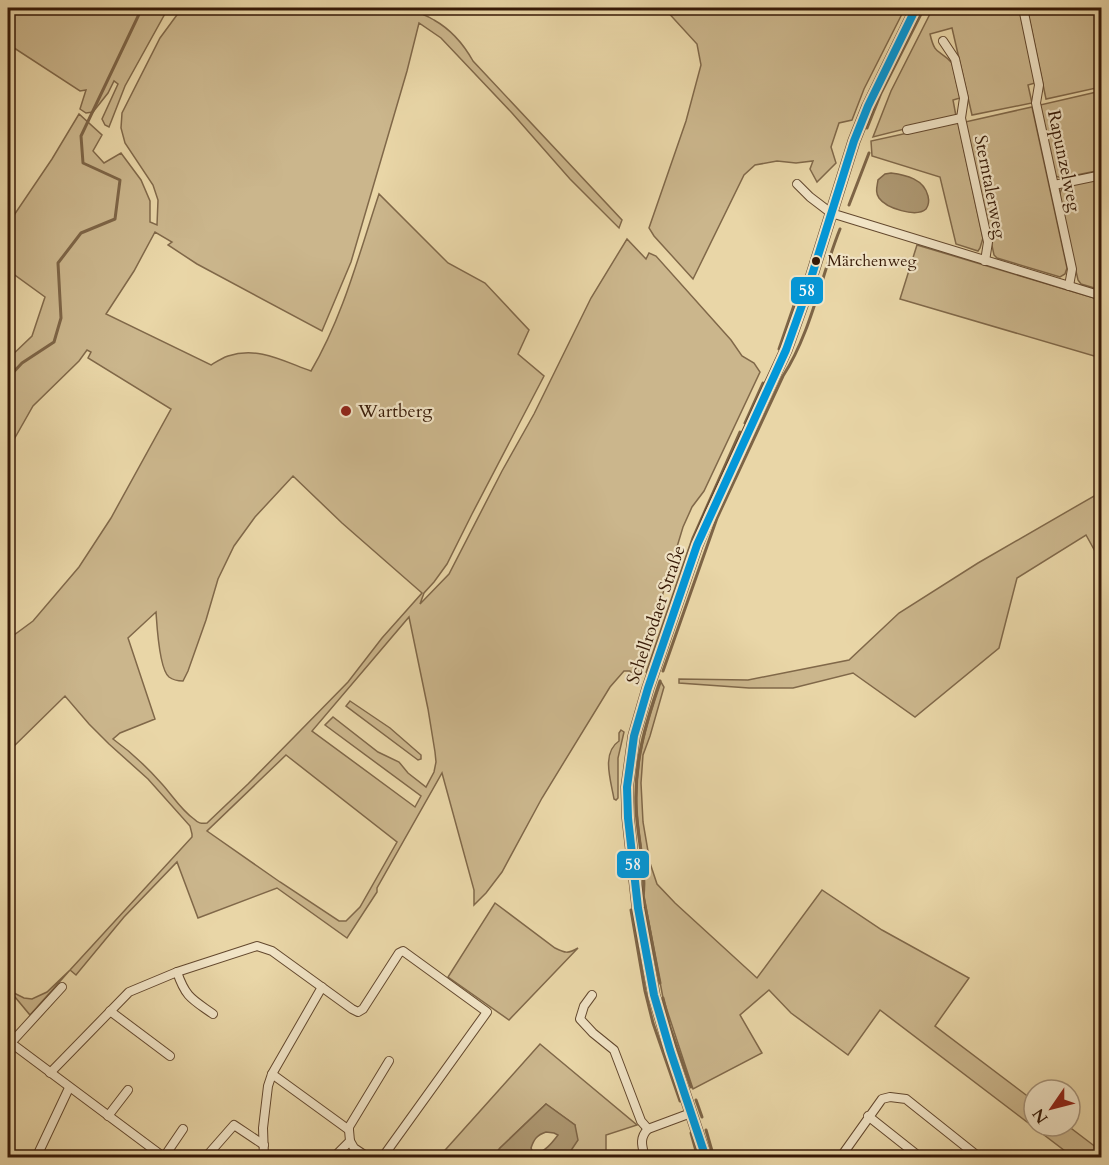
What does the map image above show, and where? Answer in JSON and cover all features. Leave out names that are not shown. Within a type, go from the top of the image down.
[{"type":"street","name":"Schellrodaer Straße","points":[[706,1158],[670,1050],[654,995],[647,959],[638,908],[628,818],[629,762],[648,688],[697,545],[786,350],[806,294],[848,158],[868,106],[916,8]]},
{"type":"street","name":"Rapunzelweg","points":[[1023,8],[1039,84],[1036,104],[1071,269],[1069,286]]},
{"type":"street","name":"Sterntalerweg","points":[[943,41],[955,59],[964,98],[961,118],[988,242],[985,261]]},
{"type":"street","name":"Sterntalerweg","points":[[907,130],[961,118]]},
{"type":"street","points":[[1054,185],[1101,175]]},
{"type":"street","points":[[797,184],[831,213],[1101,296]]},
{"type":"street","points":[[50,1073],[129,992],[177,972],[257,946],[272,951],[358,1012],[363,1009],[401,951],[487,1012],[382,1158]]},
{"type":"street","points":[[177,972],[188,996],[213,1014]]},
{"type":"street","points":[[62,987],[9,1045],[164,1157],[183,1130]]},
{"type":"street","points":[[264,1158],[262,1128],[272,1074],[322,987]]},
{"type":"street","points":[[592,995],[584,1006],[580,1019],[614,1050],[641,1121],[648,1129]]},
{"type":"street","points":[[110,1011],[170,1056]]},
{"type":"street","points":[[369,1158],[354,1148],[350,1141],[349,1127],[389,1061]]},
{"type":"street","points":[[272,1074],[349,1130]]},
{"type":"street","points":[[36,1158],[69,1088]]},
{"type":"street","points":[[108,1116],[128,1090]]},
{"type":"street","points":[[840,1158],[868,1116],[882,1099],[890,1096],[906,1099],[980,1158]]},
{"type":"street","points":[[645,1158],[642,1138],[648,1129],[691,1113]]},
{"type":"street","points":[[868,1116],[921,1158]]},
{"type":"street","points":[[205,1158],[234,1125],[264,1145]]},
{"type":"street","points":[[333,1158],[350,1141]]},
{"type":"shaded area","points":[[8,8],[171,8],[166,12],[125,86],[109,127],[102,119],[118,84],[114,81],[93,112],[86,113],[80,109],[86,90],[80,91],[8,44]]},
{"type":"shaded area","points":[[182,8],[403,8],[419,13],[446,28],[456,38],[473,61],[622,220],[619,228],[570,179],[441,38],[419,23],[351,262],[322,331],[197,264],[168,245],[172,242],[155,232],[134,271],[106,314],[211,365],[228,356],[250,353],[270,356],[311,371],[341,307],[379,194],[448,263],[485,283],[529,330],[518,354],[544,376],[447,564],[424,593],[420,604],[449,574],[534,414],[591,298],[627,239],[646,259],[649,253],[656,256],[731,340],[742,356],[754,363],[760,372],[704,491],[692,507],[683,527],[638,676],[633,675],[630,671],[624,671],[610,687],[542,798],[502,872],[474,905],[474,890],[442,773],[377,888],[377,892],[347,938],[277,888],[198,918],[177,862],[124,917],[76,975],[70,970],[192,837],[192,834],[190,826],[148,779],[89,724],[65,696],[8,752],[8,628],[14,635],[33,621],[79,567],[111,518],[171,409],[88,358],[91,352],[87,350],[79,361],[33,406],[8,450],[8,359],[32,336],[45,297],[8,270],[8,224],[79,114],[102,135],[93,151],[104,163],[121,153],[141,180],[150,201],[150,222],[157,225],[158,200],[153,185],[125,143],[121,128],[122,113],[160,38]],"holes":[[[293,476],[342,523],[422,593],[382,638],[348,682],[248,784],[207,823],[200,823],[185,811],[145,766],[113,739],[120,733],[155,719],[128,638],[156,612],[163,665],[169,677],[183,681],[206,620],[218,579],[234,546],[255,517]],[[409,617],[435,752],[434,772],[426,787],[408,773],[399,762],[378,752],[333,717],[325,725],[421,796],[415,807],[312,731]],[[286,755],[397,842],[360,907],[346,921],[339,921],[207,831]]]},
{"type":"shaded area","points":[[664,8],[905,8],[864,89],[852,120],[839,123],[831,147],[836,163],[817,182],[810,169],[813,161],[796,163],[777,161],[755,165],[744,175],[693,279],[649,228],[686,121],[701,65],[697,44]]},
{"type":"shaded area","points":[[933,8],[1019,8],[1035,83],[1028,85],[1032,103],[972,115],[952,28],[930,34],[936,49],[952,63],[960,98],[953,100],[956,116],[873,137],[891,91]]},
{"type":"shaded area","points":[[1027,8],[1098,8],[1102,26],[1101,87],[1046,99]]},
{"type":"shaded area","points":[[1101,91],[1101,170],[1062,178],[1055,176],[1040,105]]},
{"type":"shaded area","points":[[1032,107],[1067,268],[1065,274],[1060,277],[997,258],[994,255],[965,122]]},
{"type":"shaded area","points":[[958,122],[983,238],[978,251],[956,244],[940,177],[872,156],[871,141]]},
{"type":"shaded area","points":[[885,174],[908,177],[923,186],[928,198],[926,209],[921,212],[901,211],[879,198],[878,180]]},
{"type":"shaded area","points":[[1101,178],[1101,290],[1081,284],[1078,280],[1059,196],[1061,190],[1066,186]]},
{"type":"shaded area","points":[[917,245],[1101,300],[1101,358],[900,299]]},
{"type":"shaded area","points":[[1101,492],[1101,562],[1086,535],[1017,578],[999,648],[915,717],[853,673],[793,688],[749,688],[679,683],[679,679],[748,680],[849,660],[899,613],[978,563]]},
{"type":"shaded area","points":[[661,682],[664,687],[643,755],[641,783],[643,822],[650,863],[657,884],[675,903],[757,978],[822,890],[882,930],[969,978],[935,1026],[1022,1092],[1022,1118],[880,1010],[848,1055],[791,1013],[769,990],[740,1015],[762,1053],[693,1089],[663,998],[644,896],[637,791],[646,729]]},
{"type":"shaded area","points":[[350,701],[390,728],[421,755],[421,759],[418,760],[346,706]]},
{"type":"shaded area","points":[[621,730],[624,732],[618,758],[618,798],[616,800],[611,784],[609,760],[613,746],[619,741]]},
{"type":"shaded area","points":[[495,903],[555,948],[566,952],[578,948],[509,1020],[448,977]]},
{"type":"shaded area","points":[[70,970],[30,1015],[10,991],[32,999],[47,992]]},
{"type":"shaded area","points":[[540,1044],[637,1125],[606,1135],[606,1155],[602,1157],[566,1157],[569,1155],[575,1125],[546,1104],[493,1157],[438,1158]]},
{"type":"shaded area","points":[[546,1104],[575,1125],[578,1140],[566,1158],[493,1157]],"holes":[[[546,1132],[558,1135],[550,1144],[541,1152],[534,1154],[531,1148],[536,1138]]]},
{"type":"shaded area","points":[[1082,1137],[1101,1151],[1101,1157],[1073,1157],[1048,1138]]},
{"type":"waterway","points":[[8,378],[22,363],[54,342],[61,318],[58,263],[81,233],[115,219],[120,180],[83,163],[81,136],[142,8]]},
{"type":"waterway","points":[[867,128],[881,93],[924,8]]},
{"type":"waterway","points":[[849,205],[869,153]]},
{"type":"waterway","points":[[663,671],[717,518],[801,342],[840,229]]},
{"type":"waterway","points":[[779,349],[801,285]]},
{"type":"waterway","points":[[745,423],[763,383]]},
{"type":"waterway","points":[[647,672],[693,538],[740,432]]},
{"type":"waterway","points":[[660,681],[642,744],[636,791],[643,896],[660,983]]},
{"type":"waterway","points":[[631,910],[653,1023],[680,1101]]},
{"type":"waterway","points":[[663,998],[670,1027],[691,1087]]},
{"type":"waterway","points":[[696,1100],[702,1117]]},
{"type":"waterway","points":[[706,1130],[714,1158]]},
{"type":"waterway","points":[[691,1133],[698,1158]]},
{"type":"transit line","name":"58","points":[[706,1158],[654,995],[638,908],[628,818],[627,787],[634,736],[697,545],[786,350],[854,141],[868,106],[916,8]]},
{"type":"place","name":"Märchenweg","points":[[816,261]]},
{"type":"place","name":"Wartberg","points":[[346,411]]}]
